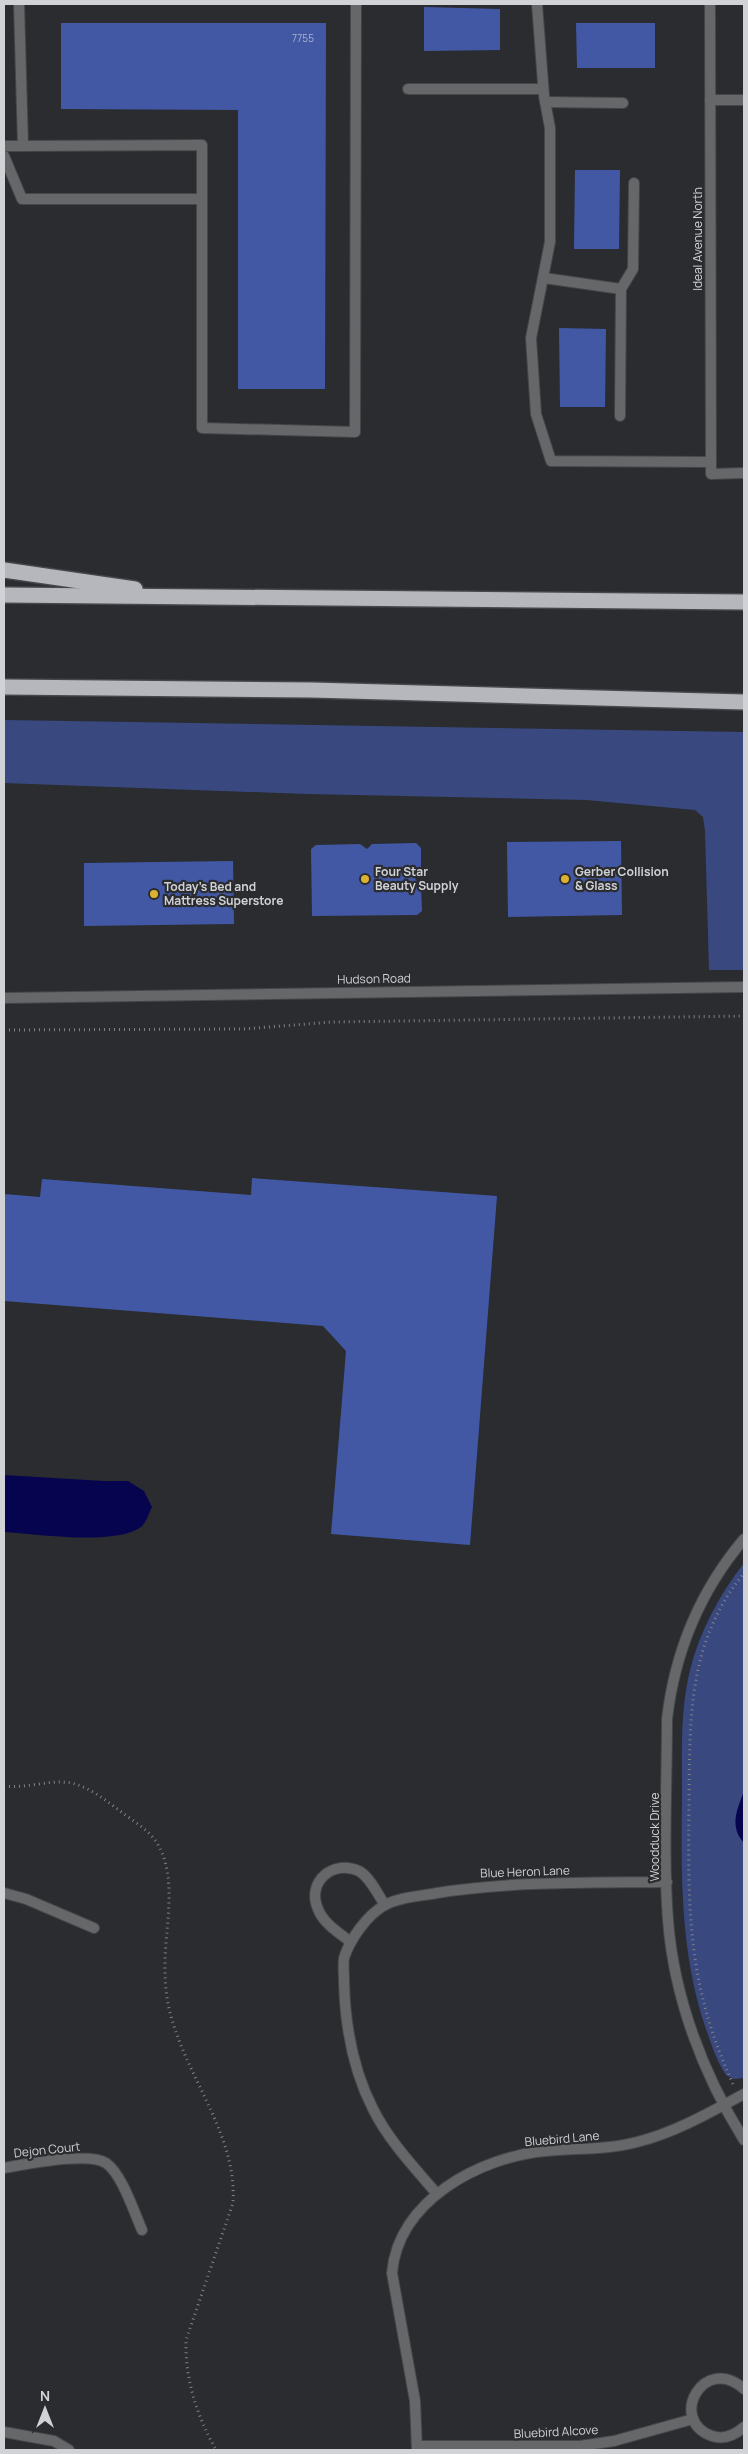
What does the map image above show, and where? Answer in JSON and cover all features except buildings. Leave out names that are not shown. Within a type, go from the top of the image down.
[{"type":"highway","points":[[4,570],[191,597]]},
{"type":"highway","points":[[4,595],[744,602]]},
{"type":"highway","points":[[4,687],[312,690],[744,702]]},
{"type":"street","points":[[19,4],[23,146]]},
{"type":"street","points":[[4,146],[202,145],[202,428],[355,432],[356,4]]},
{"type":"street","points":[[537,4],[543,89],[550,128],[550,242],[531,338],[536,414],[551,461],[711,462]]},
{"type":"street","name":"Ideal Avenue North","points":[[710,4],[711,474],[744,473]]},
{"type":"street","points":[[408,89],[543,89]]},
{"type":"street","points":[[710,100],[744,100]]},
{"type":"street","points":[[545,102],[623,103]]},
{"type":"street","points":[[4,156],[22,199],[202,199]]},
{"type":"street","points":[[620,416],[621,289],[633,270],[634,183]]},
{"type":"street","points":[[544,278],[621,289]]},
{"type":"street","name":"Hudson Road","points":[[4,998],[744,987]]},
{"type":"street","name":"Woodduck Drive","points":[[744,1539],[718,1573],[695,1612],[679,1652],[671,1688],[667,1719],[668,1920],[682,2000],[709,2077],[744,2140]]},
{"type":"street","points":[[350,1942],[327,1923],[318,1911],[314,1898],[314,1887],[321,1878],[332,1870],[347,1869],[359,1871],[368,1880],[385,1905],[366,1922],[350,1942],[344,1960],[344,1998],[349,2036],[359,2074],[373,2109],[391,2139],[437,2194]]},
{"type":"street","name":"Blue Heron Lane","points":[[385,1905],[458,1890],[514,1883],[667,1882]]},
{"type":"street","points":[[4,1893],[26,1899],[94,1928]]},
{"type":"street","name":"Bluebird Lane","points":[[417,2448],[409,2363],[392,2273],[393,2254],[402,2233],[416,2213],[437,2194],[463,2177],[492,2164],[546,2151],[583,2150],[637,2142],[724,2105],[744,2094]]},
{"type":"street","name":"Dejon Court","points":[[4,2168],[87,2158],[106,2163],[119,2180],[142,2230]]},
{"type":"street","points":[[744,2389],[730,2379],[720,2378],[702,2385],[692,2400],[693,2419],[702,2431],[716,2437],[726,2437],[744,2427]]},
{"type":"street","name":"Bluebird Alcove","points":[[417,2448],[580,2446],[614,2441],[693,2419]]},
{"type":"street","points":[[4,2432],[54,2441],[69,2450]]},
{"type":"path","points":[[4,1030],[243,1029],[332,1022],[744,1016]]},
{"type":"path","points":[[729,2076],[708,2022],[692,1949],[688,1875],[690,1716],[695,1679],[705,1644],[722,1607],[744,1574]]},
{"type":"path","points":[[4,1786],[17,1788],[65,1782],[91,1790],[144,1828],[157,1843],[169,1872],[164,1970],[168,2003],[175,2030],[226,2147],[234,2184],[233,2203],[186,2340],[186,2358],[195,2408],[216,2450]]},
{"type":"shaded area","points":[[4,720],[744,732],[744,970],[709,970],[705,831],[703,817],[695,810],[586,800],[307,794],[4,783]]},
{"type":"shaded area","points":[[4,1475],[128,1481],[144,1491],[152,1507],[141,1527],[129,1533],[113,1536],[75,1537],[4,1532]]},
{"type":"shaded area","points":[[744,1563],[744,2078],[734,2079],[726,2075],[719,2063],[705,2026],[697,1997],[686,1940],[682,1883],[682,1748],[683,1716],[687,1685],[699,1641],[711,1614],[726,1588]]},
{"type":"shaded area","points":[[744,1791],[744,1843],[739,1837],[736,1818]]},
{"type":"place","name":"Four Star Beauty Supply","points":[[365,879]]},
{"type":"place","name":"Gerber Collision & Glass","points":[[565,879]]},
{"type":"place","name":"Today's Bed and Mattress Superstore","points":[[154,894]]}]
